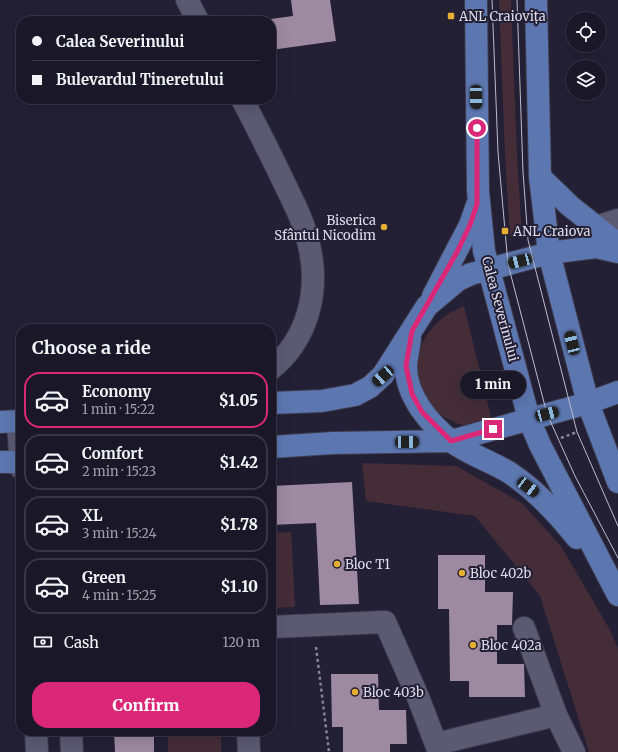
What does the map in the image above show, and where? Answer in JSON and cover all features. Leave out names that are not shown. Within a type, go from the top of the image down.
[{"type":"main road","name":"Calea Severinului","points":[[476,0],[478,191],[484,251],[529,419],[540,445],[618,595]]},
{"type":"main road","points":[[536,0],[540,177],[549,253],[588,403],[618,482]]},
{"type":"main road","points":[[540,177],[570,206],[618,244]]},
{"type":"main road","points":[[276,403],[322,401],[355,395],[365,390],[383,376],[427,306],[470,225],[477,204],[478,191]]},
{"type":"main road","points":[[427,306],[458,280],[471,274],[549,253],[596,247],[618,252]]},
{"type":"main road","points":[[412,331],[406,366],[412,394],[422,412],[451,441],[509,473],[537,494],[558,514],[605,571]]},
{"type":"main road","points":[[276,447],[333,443],[451,441],[588,403],[618,392]]},
{"type":"street","points":[[187,0],[195,16]]},
{"type":"street","points":[[244,104],[297,211],[309,245],[314,279],[311,305],[301,332],[285,358],[276,365]]},
{"type":"street","points":[[597,227],[618,220]]},
{"type":"street","points":[[13,421],[16,463]]},
{"type":"street","points":[[276,627],[385,622],[438,748],[556,715]]},
{"type":"street","points":[[524,628],[556,715],[574,752]]},
{"type":"street","points":[[36,736],[37,752]]},
{"type":"street","points":[[71,736],[72,752]]},
{"type":"street","points":[[248,736],[249,752]]},
{"type":"path","points":[[314,625],[329,752]]},
{"type":"shaded area","points":[[499,0],[511,0],[517,156],[522,236],[510,237],[505,156]]},
{"type":"shaded area","points":[[464,306],[492,421],[471,426],[449,420],[428,403],[420,388],[416,372],[418,356],[424,340],[434,326],[447,315]]},
{"type":"shaded area","points":[[362,463],[456,466],[522,503],[561,546],[610,630],[618,649],[618,752],[589,752],[540,596],[475,516],[366,501]]},
{"type":"shaded area","points":[[291,532],[295,607],[276,608],[276,533]]},
{"type":"shaded area","points":[[168,736],[221,736],[221,752],[168,752]]},
{"type":"building","points":[[291,0],[330,0],[336,41],[276,49],[276,18],[293,16]]},
{"type":"building","name":"Bloc T1","points":[[352,482],[359,604],[320,605],[316,523],[276,525],[276,486]]},
{"type":"building","points":[[438,555],[485,555],[485,592],[513,592],[512,625],[497,625],[497,664],[524,664],[525,697],[469,697],[469,681],[450,681],[449,609],[438,609]]},
{"type":"building","name":"Bloc 403b","points":[[331,674],[378,674],[379,710],[406,710],[407,744],[390,744],[390,752],[343,752],[343,727],[332,727]]},
{"type":"building","points":[[114,736],[154,736],[154,752],[115,752]]},
{"type":"tram line","points":[[492,0],[498,152],[508,264],[547,414],[575,476],[618,558]]},
{"type":"tram line","points":[[517,0],[523,172],[528,240],[577,432],[618,526]]},
{"type":"place","name":"ANL Craiovița","points":[[451,16]]},
{"type":"place","name":"Biserica Sfântul Nicodim","points":[[384,227]]},
{"type":"place","name":"ANL Craiova","points":[[505,231]]},
{"type":"place","name":"Bloc T1","points":[[337,564]]},
{"type":"place","name":"Bloc 402b","points":[[462,573]]},
{"type":"place","name":"Bloc 402a","points":[[473,645]]},
{"type":"place","name":"Bloc 403b","points":[[355,692]]},
{"type":"route","points":[[477,128],[477,204],[470,225],[457,252],[412,331],[406,366],[412,394],[422,412],[451,441],[493,429]]}]
